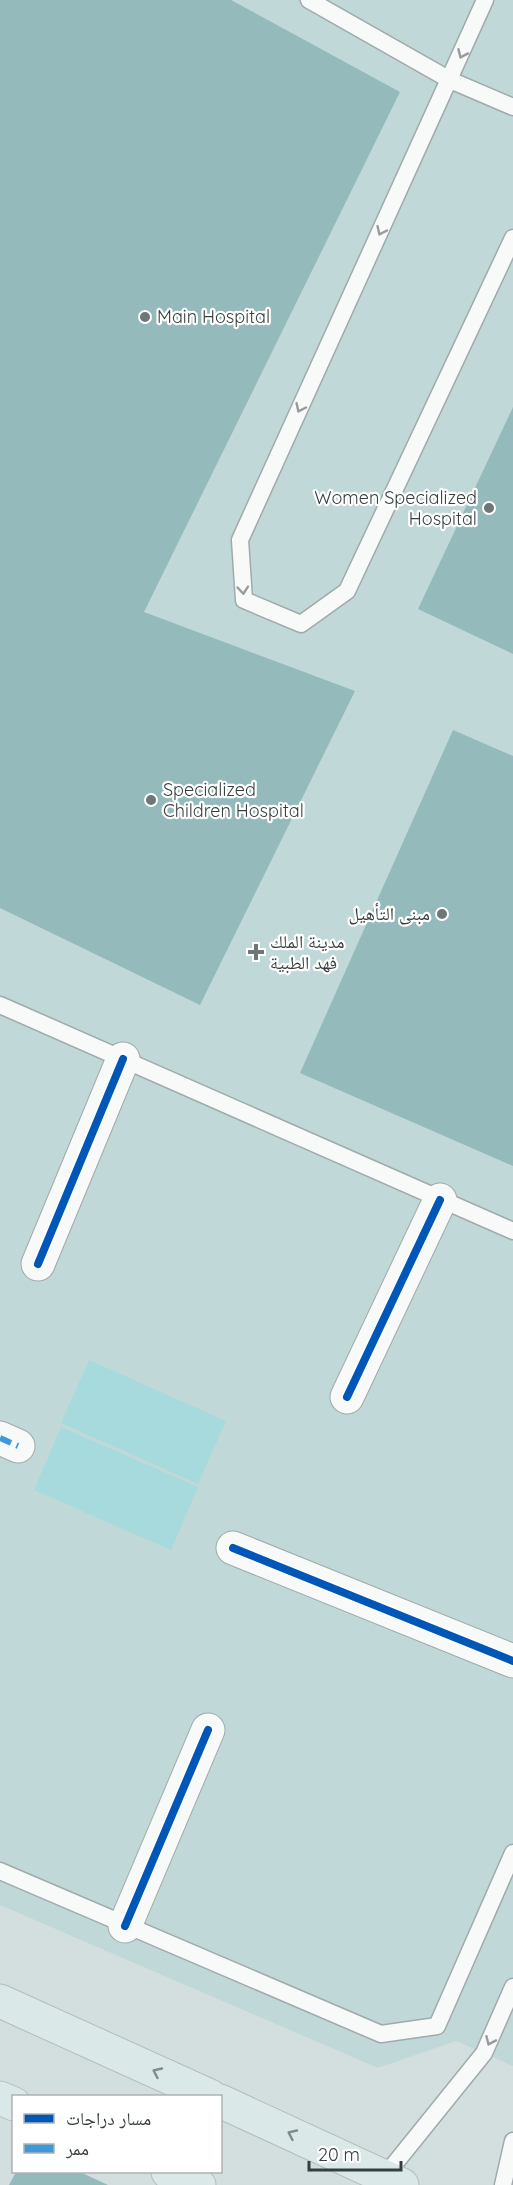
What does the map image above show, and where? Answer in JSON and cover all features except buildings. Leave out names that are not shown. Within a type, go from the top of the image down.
[{"type":"main road","points":[[0,2001],[206,2095]]},
{"type":"main road","points":[[222,2102],[393,2181]]},
{"type":"main road","points":[[170,2173],[199,2185]]},
{"type":"street","points":[[38,1264],[123,1059]]},
{"type":"street","points":[[346,1397],[440,1200]]},
{"type":"street","points":[[233,1548],[513,1660]]},
{"type":"street","points":[[125,1926],[208,1730]]},
{"type":"lane","points":[[309,0],[450,80],[513,107]]},
{"type":"lane","points":[[485,0],[240,540],[244,600],[301,624],[347,591],[513,238]]},
{"type":"lane","points":[[0,1005],[513,1231]]},
{"type":"lane","points":[[0,1871],[381,2034],[437,2026],[513,1852]]},
{"type":"lane","points":[[393,2181],[484,2053],[513,1987]]},
{"type":"lane","points":[[503,2185],[513,2141]]},
{"type":"shaded area","name":"مدينة الملك فهد الطبية","points":[[0,0],[513,0],[513,2066],[456,2041],[378,2068],[0,1905]]},
{"type":"shaded area","points":[[89,1360],[226,1421],[198,1484],[61,1423]]},
{"type":"shaded area","points":[[61,1427],[198,1487],[171,1550],[34,1490]]},
{"type":"marked path","points":[[0,1438],[18,1446]]},
{"type":"cycle path","points":[[38,1264],[123,1059]]},
{"type":"cycle path","points":[[347,1397],[440,1200]]},
{"type":"cycle path","points":[[233,1548],[513,1661]]},
{"type":"cycle path","points":[[125,1926],[208,1730]]},
{"type":"place","name":"Main Hospital","points":[[145,317]]},
{"type":"place","name":"Women Specialized Hospital","points":[[489,508]]},
{"type":"place","name":"Specialized Children Hospital","points":[[151,800]]},
{"type":"place","name":"مبنى التأهيل","points":[[442,914]]},
{"type":"place","name":"مدينة الملك فهد الطبية","points":[[256,952]]}]
